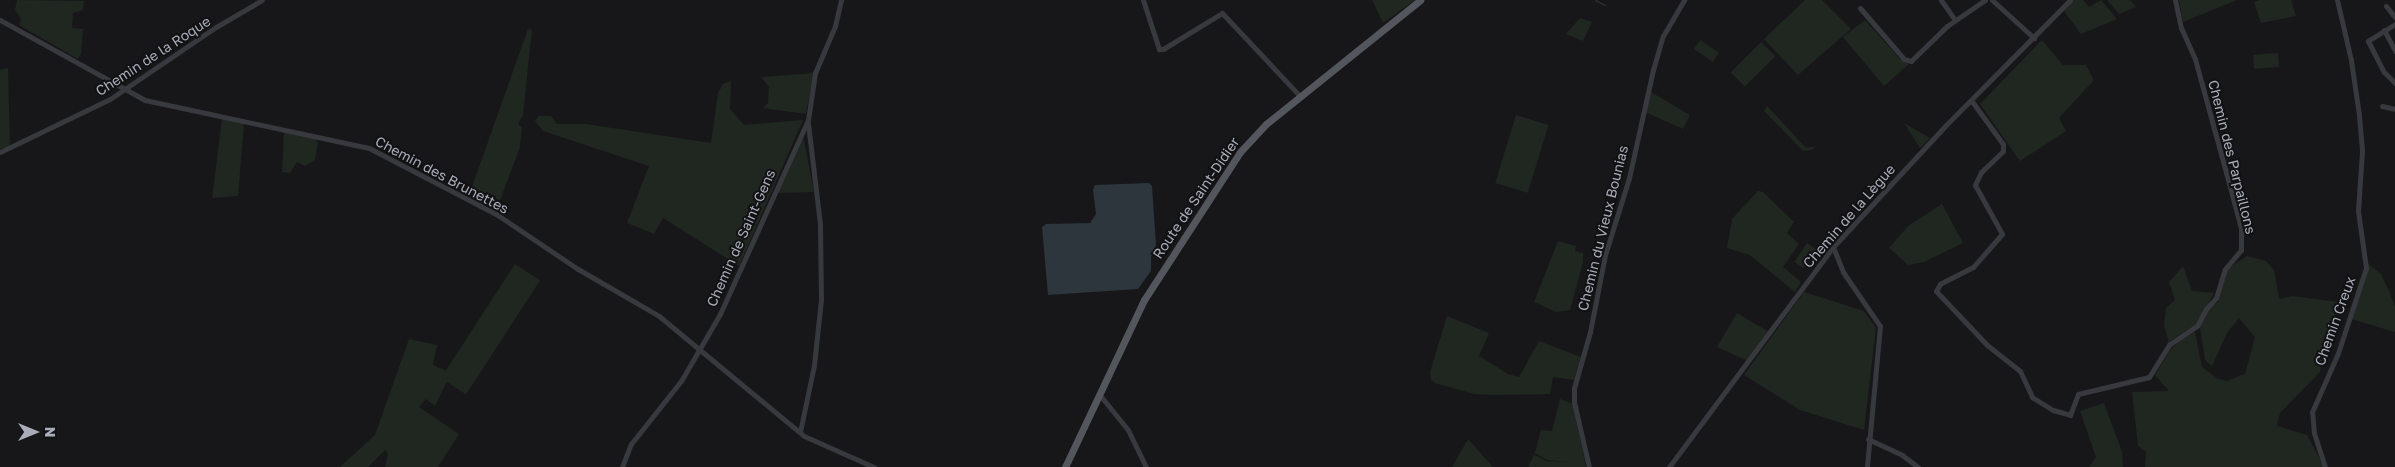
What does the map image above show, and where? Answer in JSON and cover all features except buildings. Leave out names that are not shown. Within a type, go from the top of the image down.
[{"type":"main road","name":"Route de Saint-Didier","points":[[1064,467],[1144,300],[1222,179],[1257,133],[1420,0]]},
{"type":"street","name":"Chemin de la Roque","points":[[0,152],[125,90],[262,0]]},
{"type":"street","name":"Chemin de Saint-Gens","points":[[622,467],[631,444],[681,381],[720,314],[808,120],[815,73],[835,26],[841,0]]},
{"type":"street","points":[[1143,0],[1159,49],[1163,49],[1222,13],[1300,96]]},
{"type":"street","name":"Chemin du Vieux Bounias","points":[[1589,467],[1574,402],[1574,388],[1590,332],[1605,255],[1629,178],[1653,70],[1664,36],[1684,0]]},
{"type":"street","points":[[1941,0],[1954,20]]},
{"type":"street","points":[[1860,8],[1907,61],[1915,58],[1954,20],[1985,0]]},
{"type":"street","points":[[1992,0],[2034,38]]},
{"type":"street","name":"Chemin de la Lègue","points":[[1669,467],[1832,247],[1971,100],[2070,0]]},
{"type":"street","name":"Chemin des Parpaillons","points":[[1971,100],[2004,144],[2000,154],[1981,172],[1976,186],[2002,234],[1973,267],[1940,284],[1936,291],[1986,345],[2020,371],[2032,397],[2053,410],[2070,415],[2078,394],[2149,377],[2170,344],[2197,326],[2216,298],[2225,269],[2241,250],[2241,228],[2196,59],[2182,28],[2174,0]]},
{"type":"street","name":"Chemin Creux","points":[[2325,467],[2314,433],[2312,412],[2338,353],[2366,268],[2358,210],[2362,150],[2359,115],[2352,60],[2338,0]]},
{"type":"street","points":[[2386,6],[2395,17]]},
{"type":"street","name":"Chemin des Brunettes","points":[[0,20],[125,90],[153,103],[369,148],[496,214],[585,274],[659,316],[698,351],[800,432],[874,467]]},
{"type":"street","points":[[2395,24],[2369,38],[2368,44],[2384,72],[2395,83]]},
{"type":"street","points":[[2384,30],[2395,51]]},
{"type":"street","points":[[2382,106],[2395,109]]},
{"type":"street","points":[[800,432],[810,389],[821,300],[820,224],[808,120]]},
{"type":"street","points":[[1832,247],[1843,272],[1880,326],[1868,439],[1867,467]]},
{"type":"street","points":[[1099,394],[1128,430],[1146,467]]},
{"type":"street","points":[[1868,439],[1902,455],[1918,467]]},
{"type":"shaded area","points":[[17,0],[84,1],[83,10],[73,13],[72,28],[83,29],[81,54],[78,59],[19,25],[21,19],[15,10]]},
{"type":"shaded area","points":[[1372,0],[1415,0],[1383,23]]},
{"type":"shaded area","points":[[1805,0],[1822,0],[1851,29],[1798,75],[1764,39]]},
{"type":"shaded area","points":[[2073,0],[2083,0],[2089,7],[2101,0],[2117,19],[2081,34],[2064,11]]},
{"type":"shaded area","points":[[2107,0],[2130,0],[2136,7],[2119,14]]},
{"type":"shaded area","points":[[2179,0],[2237,0],[2183,22]]},
{"type":"shaded area","points":[[2259,0],[2291,0],[2296,16],[2261,23],[2254,2]]},
{"type":"shaded area","points":[[1580,18],[1592,22],[1583,41],[1566,34]]},
{"type":"shaded area","points":[[1865,20],[1900,59],[1909,64],[1884,86],[1843,37]]},
{"type":"shaded area","points":[[528,29],[532,30],[523,115],[518,124],[522,128],[520,147],[496,211],[468,198]]},
{"type":"shaded area","points":[[1700,40],[1719,53],[1713,62],[1694,49]]},
{"type":"shaded area","points":[[2042,40],[2063,65],[2086,65],[2094,80],[2059,118],[2066,131],[2020,161],[1980,104]]},
{"type":"shaded area","points":[[1761,42],[1775,56],[1745,87],[1731,72]]},
{"type":"shaded area","points":[[2278,53],[2279,67],[2254,69],[2253,55]]},
{"type":"shaded area","points":[[8,68],[10,146],[0,149],[0,70]]},
{"type":"shaded area","points":[[814,73],[806,114],[763,108],[768,103],[769,87],[761,77]]},
{"type":"shaded area","points":[[731,81],[730,109],[744,125],[803,120],[739,266],[663,218],[654,234],[627,223],[649,166],[543,131],[535,121],[539,116],[551,116],[557,124],[586,124],[711,143],[718,93],[723,84]]},
{"type":"shaded area","points":[[1651,92],[1690,115],[1683,129],[1645,112]]},
{"type":"shaded area","points":[[1767,106],[1806,148],[1816,146],[1811,150],[1803,151],[1764,111]]},
{"type":"shaded area","points":[[1516,115],[1549,125],[1528,193],[1495,183]]},
{"type":"shaded area","points":[[222,119],[244,123],[238,196],[212,198]]},
{"type":"shaded area","points":[[1904,123],[1930,138],[1920,148]]},
{"type":"shaded area","points":[[284,132],[312,136],[318,142],[315,160],[305,166],[297,162],[290,173],[282,172]]},
{"type":"shaded area","points":[[803,135],[814,192],[776,193]]},
{"type":"shaded area","points":[[1149,183],[1152,186],[1156,245],[1151,257],[1151,271],[1138,289],[1048,295],[1042,227],[1046,224],[1090,223],[1096,214],[1093,190],[1095,185]]},
{"type":"shaded area","points":[[1758,191],[1763,192],[1794,222],[1787,233],[1799,244],[1783,267],[1801,282],[1795,292],[1750,255],[1727,248],[1732,219]]},
{"type":"shaded area","points":[[1942,204],[1963,243],[1924,262],[1908,265],[1889,248],[1908,226]]},
{"type":"shaded area","points":[[1558,241],[1576,246],[1575,251],[1583,253],[1583,262],[1570,310],[1556,312],[1534,302]]},
{"type":"shaded area","points":[[1807,243],[1816,249],[1803,268],[1794,262]]},
{"type":"shaded area","points":[[2247,256],[2266,261],[2274,270],[2279,299],[2292,296],[2338,302],[2320,372],[2280,413],[2277,426],[2307,435],[2324,467],[2145,467],[2146,452],[2138,446],[2132,392],[2169,391],[2155,375],[2170,350],[2183,338],[2195,332],[2202,367],[2217,378],[2226,381],[2245,374],[2255,337],[2239,318],[2227,333],[2212,366],[2205,360],[2200,327],[2208,309],[2218,302],[2227,269]]},
{"type":"shaded area","points":[[2367,263],[2381,274],[2390,293],[2395,307],[2395,332],[2351,319]]},
{"type":"shaded area","points":[[515,264],[540,280],[466,394],[441,378]]},
{"type":"shaded area","points":[[2183,266],[2192,291],[2214,293],[2198,323],[2169,342],[2164,326],[2166,308],[2175,300],[2169,282]]},
{"type":"shaded area","points":[[1804,292],[1864,311],[1876,328],[1864,430],[1800,410],[1744,375]]},
{"type":"shaded area","points":[[1737,313],[1769,332],[1748,361],[1717,347]]},
{"type":"shaded area","points":[[1447,316],[1489,333],[1479,356],[1508,374],[1519,377],[1539,341],[1581,357],[1574,380],[1553,377],[1550,394],[1474,394],[1435,383],[1431,380],[1430,372]]},
{"type":"shaded area","points":[[409,339],[437,345],[433,365],[451,373],[435,406],[426,399],[419,407],[459,434],[438,467],[385,467],[388,454],[385,450],[368,467],[340,467],[375,435]]},
{"type":"shaded area","points":[[1560,399],[1573,404],[1586,467],[1528,467],[1534,455],[1546,461],[1568,462],[1547,460],[1535,453],[1541,430],[1552,431]]},
{"type":"shaded area","points":[[2104,403],[2122,452],[2123,467],[2089,467],[2096,457],[2080,411]]},
{"type":"shaded area","points":[[1468,439],[1493,467],[1452,467]]},
{"type":"waterway","points":[[1595,0],[1605,5]]}]
